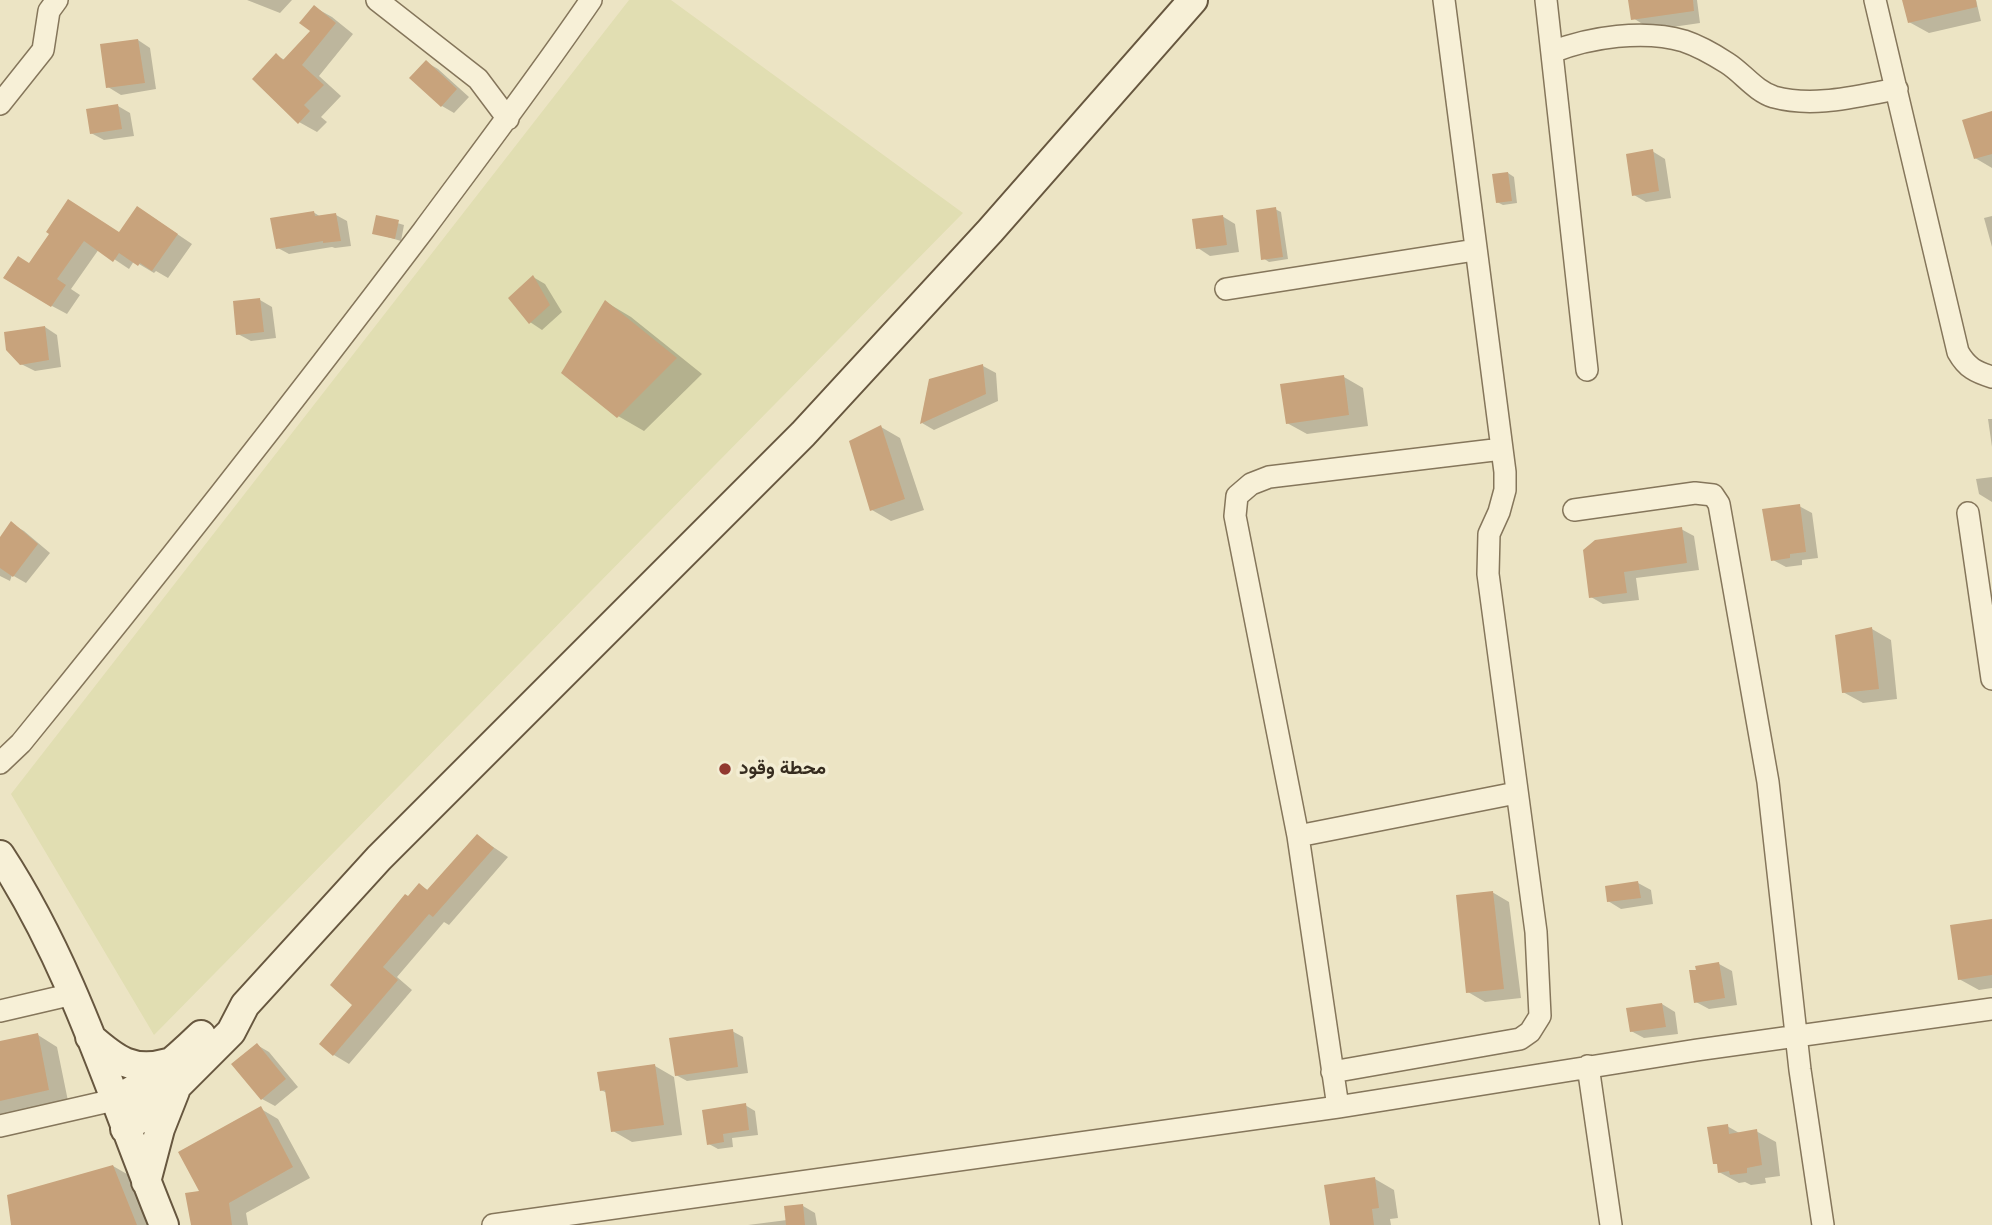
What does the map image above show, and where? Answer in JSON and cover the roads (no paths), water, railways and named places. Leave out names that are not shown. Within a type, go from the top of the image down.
[{"type":"main road","points":[[114,1100],[176,1073],[231,1032],[245,1005],[379,858],[803,434],[990,231],[1193,0]]},
{"type":"main road","points":[[0,855],[28,899],[73,994],[164,1225]]},
{"type":"main road","points":[[90,1037],[112,1056],[136,1067],[176,1073]]},
{"type":"main road","points":[[125,1129],[147,1113],[176,1073]]},
{"type":"main road","points":[[146,1182],[176,1073]]},
{"type":"street","points":[[0,104],[43,50],[49,11],[57,0]]},
{"type":"street","points":[[377,0],[478,79],[508,119]]},
{"type":"street","points":[[0,763],[21,743],[139,598],[349,329],[508,119],[592,0]]},
{"type":"street","points":[[1332,1072],[1520,1039],[1530,1032],[1540,1016],[1536,944],[1488,575],[1489,534],[1505,490],[1502,449],[1444,0]]},
{"type":"street","points":[[1546,0],[1587,370]]},
{"type":"street","points":[[1875,0],[1958,352],[1964,364],[1972,370],[1992,377]]},
{"type":"street","points":[[1552,52],[1587,40],[1615,36],[1682,40],[1705,49],[1731,65],[1771,96],[1828,101],[1897,89]]},
{"type":"street","points":[[1226,289],[1475,250]]},
{"type":"street","points":[[1338,1107],[1298,836],[1235,516],[1237,496],[1251,484],[1269,477],[1502,449]]},
{"type":"street","points":[[1574,510],[1695,493],[1709,494],[1717,500],[1768,782],[1796,1036],[1823,1225]]},
{"type":"street","points":[[1968,513],[1992,679]]},
{"type":"street","points":[[1298,836],[1516,793]]},
{"type":"street","points":[[0,1011],[73,994]]},
{"type":"street","points":[[493,1225],[612,1217],[1338,1107],[1588,1066],[1992,1009]]},
{"type":"street","points":[[1588,1066],[1611,1225]]},
{"type":"street","points":[[0,1126],[114,1100]]},
{"type":"place","name":"محطة وقود","points":[[725,769]]}]
